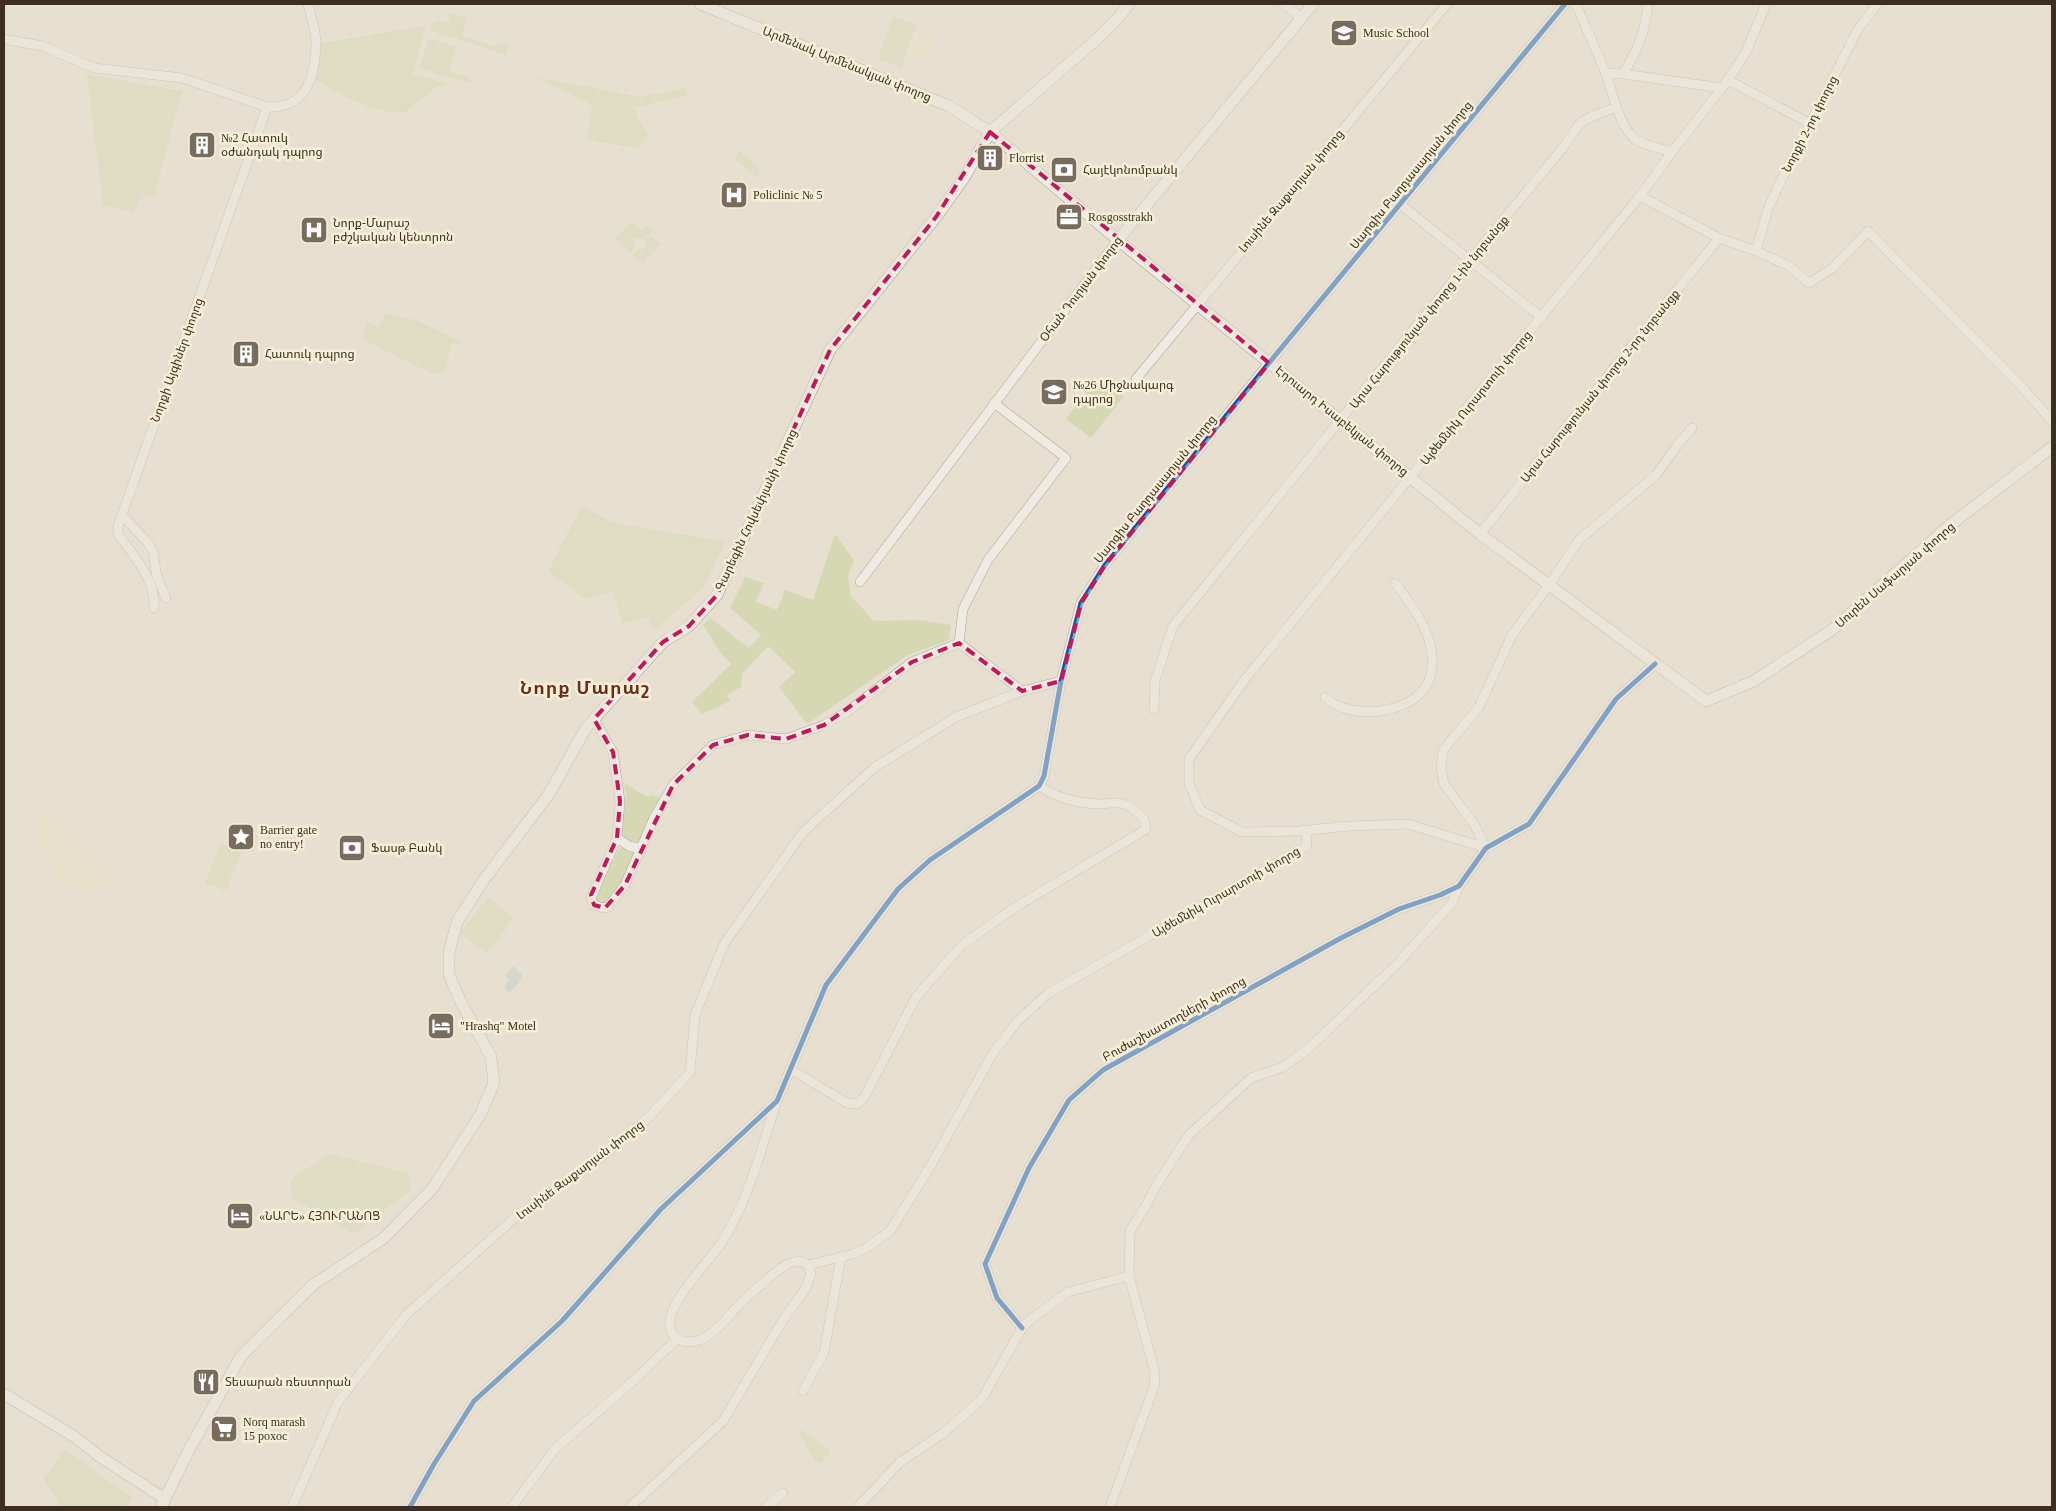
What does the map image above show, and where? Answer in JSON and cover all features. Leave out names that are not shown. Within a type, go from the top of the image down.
[{"type":"main road","name":"Արմենակ Արմենակյան փողոց","points":[[700,4],[949,106],[990,132]]},
{"type":"main road","name":"Գարեգին Հովսեփյանի փողոց","points":[[163,1503],[190,1448],[241,1356],[314,1284],[384,1238],[432,1189],[480,1116],[494,1083],[492,1057],[461,1002],[449,976],[449,953],[454,931],[483,880],[549,794],[586,728],[663,642],[689,626],[717,595],[830,350],[936,218],[964,178],[990,132],[1097,39],[1129,4]]},
{"type":"main road","name":"Օհան Դուրյան փողոց","points":[[1118,240],[1313,4]]},
{"type":"main road","name":"Էդուարդ Իսաբեկյան փողոց","points":[[990,132],[1118,240],[1480,534],[1655,664]]},
{"type":"main road","name":"Սուրեն Սաֆարյան փողոց","points":[[1655,664],[1706,701],[1754,681],[1833,629],[1946,528],[2052,447]]},
{"type":"main road","points":[[4,1394],[75,1437],[163,1503]]},
{"type":"street","points":[[4,39],[42,46],[94,68],[182,78],[267,108],[280,107],[288,105],[308,88],[316,45],[308,4]]},
{"type":"street","points":[[1284,4],[1301,18]]},
{"type":"street","name":"Լուսինե Զաքարյան փողոց","points":[[1136,379],[1447,4]]},
{"type":"street","name":"Սարգիս Բաղդասարյան փողոց","points":[[1039,786],[1044,776],[1060,681],[1080,603],[1105,565],[1565,4]]},
{"type":"street","points":[[1576,4],[1606,73],[1616,107],[1634,137],[1641,143],[1672,152]]},
{"type":"street","points":[[1623,74],[1640,42],[1648,4]]},
{"type":"street","name":"Այծեմնիկ Ուրարտուի փողոց","points":[[677,1339],[690,1342],[708,1336],[739,1305],[784,1266],[794,1262],[804,1262],[808,1265],[841,1257],[865,1249],[890,1231],[930,1167],[993,1053],[1017,1022],[1047,994],[1307,846],[1306,831],[1242,832],[1200,810],[1189,783],[1189,759],[1268,651],[1640,196],[1728,80],[1746,52],[1766,4]]},
{"type":"street","name":"Նորքի 2-րդ փողոց","points":[[1756,250],[1768,209],[1777,189],[1857,30],[1877,4]]},
{"type":"street","points":[[1606,73],[1722,88]]},
{"type":"street","points":[[1728,80],[1811,124]]},
{"type":"street","name":"Արա Հարությունյան փողոց 1-ին նրբանցք","points":[[1154,709],[1155,680],[1173,626],[1562,149],[1580,123],[1616,107]]},
{"type":"street","name":"Նորքի Այգիներ փողոց","points":[[154,608],[155,598],[141,564],[118,533],[122,515],[267,108]]},
{"type":"street","points":[[1640,196],[1719,238],[1756,250],[1789,266],[1809,283],[1833,268],[1868,231],[2020,385],[2052,421]]},
{"type":"street","points":[[1400,204],[1542,318]]},
{"type":"street","name":"Արա Հարությունյան փողոց 2-րդ նրբանցք","points":[[1480,534],[1719,238]]},
{"type":"street","name":"Օհան Դուրյան փողոց","points":[[860,582],[1118,240]]},
{"type":"street","points":[[959,643],[963,609],[988,560],[1066,458],[994,403]]},
{"type":"street","points":[[1486,848],[1474,824],[1444,784],[1441,768],[1443,750],[1479,707],[1512,635],[1550,585],[1579,540],[1656,475],[1692,428]]},
{"type":"street","points":[[122,515],[148,543],[153,552],[157,577],[166,598]]},
{"type":"street","points":[[1325,697],[1331,704],[1348,711],[1373,712],[1389,710],[1406,703],[1420,693],[1427,684],[1431,673],[1432,660],[1426,630],[1420,618],[1395,583]]},
{"type":"street","points":[[594,720],[613,752],[620,801],[617,838],[591,895],[592,902],[598,907],[603,908],[608,907],[625,885],[654,818],[673,785],[712,745],[748,735],[786,739],[824,725],[847,712],[912,662],[959,643]]},
{"type":"street","points":[[959,643],[1022,691]]},
{"type":"street","points":[[1110,1507],[1154,1387],[1156,1373],[1129,1276],[1130,1231],[1188,1136],[1251,1078],[1283,1067],[1308,1048],[1397,964],[1452,903],[1460,886],[1486,848],[1529,824],[1616,698],[1655,664]]},
{"type":"street","name":"Լուսինե Զաքարյան փողոց","points":[[292,1507],[338,1402],[406,1315],[520,1214],[603,1156],[648,1118],[690,1072],[695,1015],[724,944],[803,832],[875,767],[956,717],[1022,691],[1060,681]]},
{"type":"street","points":[[512,1507],[555,1449],[632,1382],[677,1339],[670,1327],[672,1311],[722,1242],[739,1213],[777,1101],[790,1069],[826,985],[898,889],[930,860],[1039,786],[1053,795],[1077,802],[1127,805],[1145,822],[1146,826],[1142,832],[1014,908],[962,945],[916,997],[864,1098],[857,1104],[847,1103],[790,1069]]},
{"type":"street","points":[[1306,831],[1349,826],[1408,824],[1486,848]]},
{"type":"street","points":[[617,838],[629,846],[642,849]]},
{"type":"street","name":"Բուժաշխատողների փողոց","points":[[1022,1328],[997,1298],[985,1264],[1029,1168],[1069,1100],[1103,1070],[1340,938],[1399,909],[1460,886]]},
{"type":"street","points":[[410,1507],[434,1464],[474,1401],[562,1321],[662,1209],[777,1101]]},
{"type":"street","points":[[803,1391],[824,1352],[841,1257]]},
{"type":"street","points":[[630,1507],[723,1421],[784,1320],[806,1288],[811,1273],[808,1265]]},
{"type":"street","points":[[858,1507],[899,1463],[942,1434],[982,1399],[1022,1328],[1031,1319],[1068,1292],[1129,1276]]},
{"type":"street","points":[[766,1507],[783,1493]]},
{"type":"highlighted area","points":[[990,132],[1269,363],[1105,565],[1081,603],[1061,681],[1022,691],[959,643],[912,662],[824,725],[786,739],[748,735],[713,745],[673,785],[625,885],[605,908],[594,905],[591,895],[617,838],[620,801],[613,752],[594,719],[663,642],[689,626],[717,595],[830,350],[936,217]]},
{"type":"shaded area","points":[[920,25],[938,41],[904,72]]},
{"type":"shaded area","points":[[51,807],[112,879],[101,890],[78,888],[66,883],[36,847],[38,844],[34,839],[39,815]]},
{"type":"shaded area","points":[[513,966],[522,975],[517,985],[508,992],[504,988],[509,979],[505,975]]},
{"type":"green space","points":[[449,13],[467,18],[462,36],[496,46],[498,42],[509,45],[506,55],[431,31],[434,22],[450,20]]},
{"type":"green space","points":[[893,16],[917,24],[901,68],[878,59]]},
{"type":"green space","points":[[426,26],[413,74],[450,84],[437,87],[404,113],[379,110],[357,102],[314,79],[321,43]]},
{"type":"green space","points":[[429,38],[456,47],[449,71],[471,78],[469,83],[419,68]]},
{"type":"green space","points":[[87,74],[182,91],[155,194],[139,200],[134,212],[103,206]]},
{"type":"green space","points":[[536,77],[641,97],[685,88],[688,95],[633,108],[649,136],[637,148],[587,140],[592,105]]},
{"type":"green space","points":[[740,151],[762,171],[756,178],[734,158]]},
{"type":"green space","points":[[632,221],[641,230],[646,225],[652,231],[645,238],[634,239],[635,248],[630,253],[615,238]]},
{"type":"green space","points":[[651,235],[661,244],[643,264],[632,255],[636,250],[646,248],[646,239]]},
{"type":"green space","points":[[385,313],[416,320],[463,343],[452,344],[444,373],[431,373],[362,339],[367,322],[379,327]]},
{"type":"green space","points":[[1099,377],[1124,396],[1091,438],[1066,419]]},
{"type":"green space","points":[[582,506],[612,522],[725,542],[703,589],[653,630],[648,616],[622,624],[613,591],[585,599],[548,571]]},
{"type":"green space","points":[[835,534],[854,560],[848,576],[851,596],[874,621],[920,620],[951,625],[949,640],[908,655],[807,724],[779,687],[795,672],[768,646],[742,674],[741,687],[727,695],[730,701],[702,714],[692,702],[731,664],[721,653],[703,625],[710,618],[749,648],[761,635],[730,608],[745,577],[764,583],[756,602],[777,610],[785,590],[813,600]]},
{"type":"green space","points":[[624,783],[647,797],[652,795],[659,797],[639,844],[633,844],[622,837],[626,793]]},
{"type":"green space","points":[[221,843],[242,852],[226,891],[205,883]]},
{"type":"green space","points":[[620,848],[628,848],[634,853],[620,888],[605,904],[599,903],[595,899],[596,891]]},
{"type":"green space","points":[[488,897],[514,918],[486,953],[460,933]]},
{"type":"green space","points":[[329,1154],[408,1173],[411,1190],[354,1234],[292,1198],[290,1185],[294,1177]]},
{"type":"green space","points":[[800,1429],[831,1450],[821,1464],[815,1462],[800,1434]]},
{"type":"green space","points":[[65,1450],[132,1497],[126,1507],[61,1507],[43,1479]]},
{"type":"cycle path","points":[[410,1507],[434,1464],[474,1401],[562,1321],[661,1209],[777,1101],[826,985],[898,889],[930,860],[1039,786],[1044,776],[1061,681],[1081,603],[1105,565],[1565,4]]},
{"type":"cycle path","points":[[1022,1328],[997,1298],[985,1264],[1029,1168],[1069,1100],[1103,1070],[1341,938],[1399,909],[1440,895],[1459,886],[1486,848],[1529,824],[1616,699],[1655,664]]},
{"type":"place","name":"Music School","points":[[1344,33]]},
{"type":"place","name":"№2 Հատուկ օժանդակ դպրոց","points":[[202,145]]},
{"type":"place","name":"Florrist","points":[[990,158]]},
{"type":"place","name":"Հայէկոնոմբանկ","points":[[1064,170]]},
{"type":"place","name":"Policlinic № 5","points":[[734,195]]},
{"type":"place","name":"Rosgosstrakh","points":[[1069,217]]},
{"type":"place","name":"Նորք-Մարաշ բժշկական կենտրոն","points":[[314,230]]},
{"type":"place","name":"Հատուկ դպրոց","points":[[246,354]]},
{"type":"place","name":"№26 Միջնակարգ դպրոց","points":[[1054,392]]},
{"type":"place","name":"Barrier gate no entry!","points":[[241,837]]},
{"type":"place","name":"Ֆասթ Բանկ","points":[[352,848]]},
{"type":"place","name":"\"Hrashq\" Motel","points":[[441,1026]]},
{"type":"place","name":"«ՆԱՐԵ» ՀՅՈՒՐԱՆՈՑ","points":[[240,1216]]},
{"type":"place","name":"Տեսարան ռեստորան","points":[[206,1382]]},
{"type":"place","name":"Norq marash 15 poxoc","points":[[224,1429]]},
{"type":"district","name":"Նորք Մարաշ","points":[[585,688]]}]
